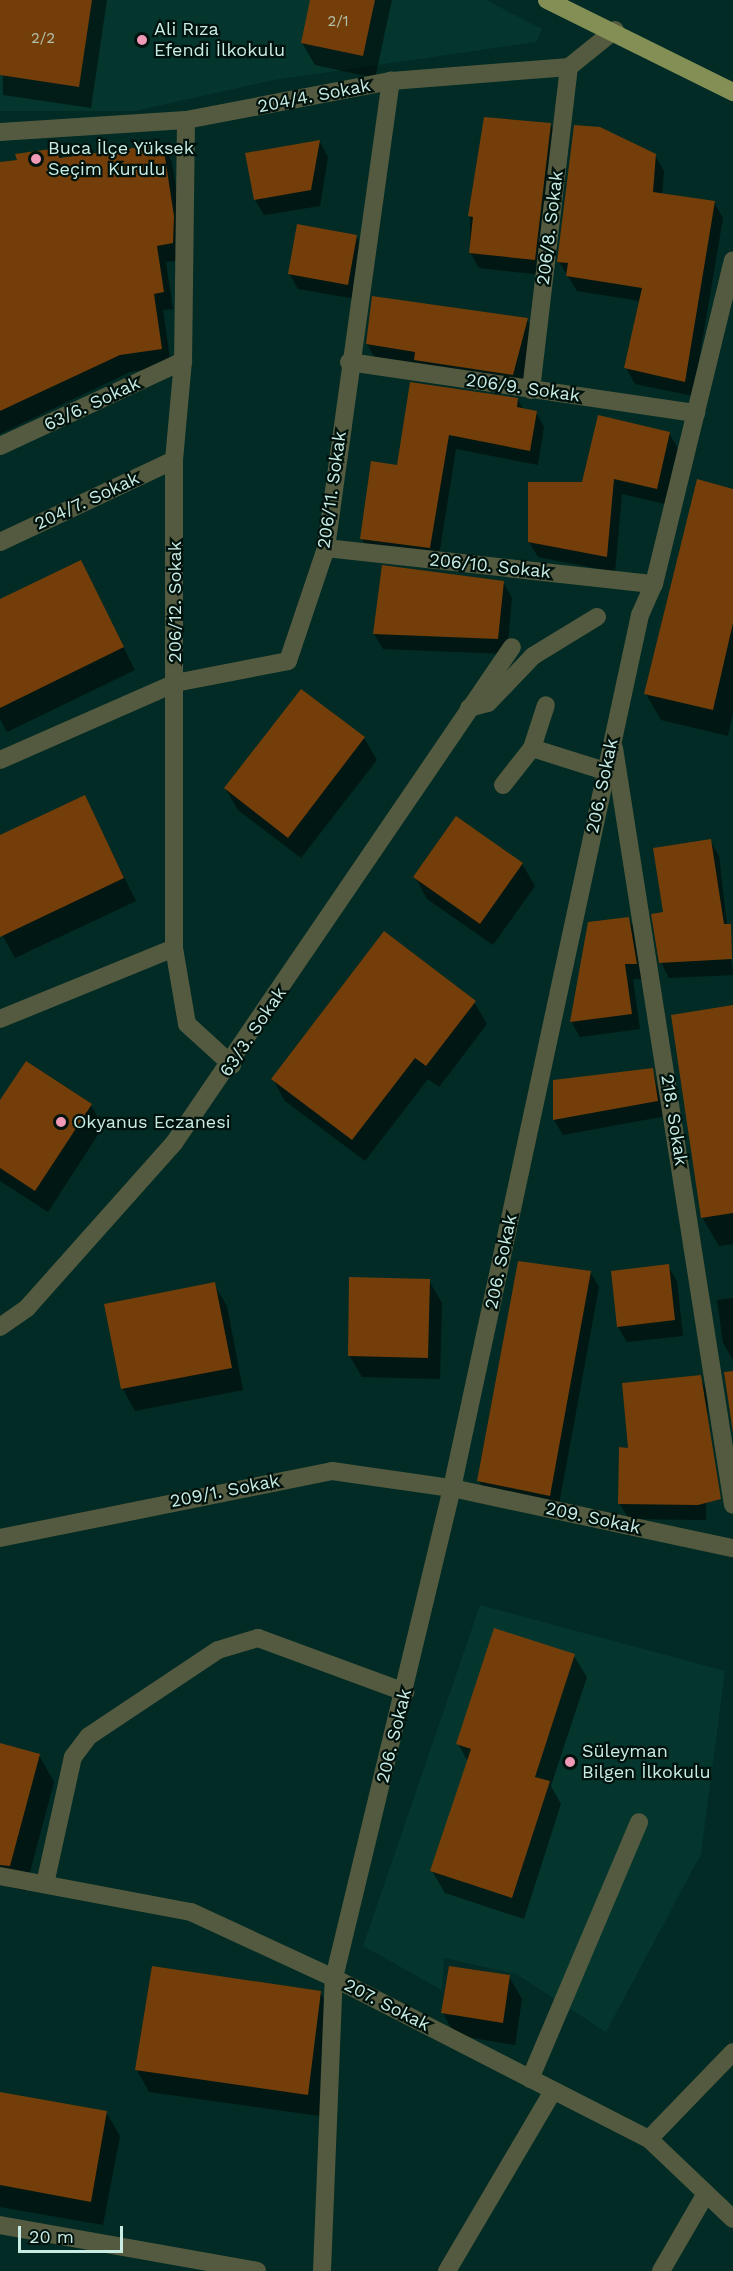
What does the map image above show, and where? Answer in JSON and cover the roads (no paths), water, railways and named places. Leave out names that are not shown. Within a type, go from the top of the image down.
[{"type":"main road","points":[[547,0],[615,30],[733,92]]},
{"type":"street","points":[[569,67],[615,30]]},
{"type":"street","name":"204/4. Sokak","points":[[0,132],[186,120],[391,81],[569,67]]},
{"type":"street","name":"206/8. Sokak","points":[[531,390],[569,67]]},
{"type":"street","name":"206/11. Sokak","points":[[0,760],[175,683],[288,661],[326,548],[349,362],[391,81]]},
{"type":"street","name":"206/12. Sokak","points":[[186,120],[183,361],[174,460],[174,948],[187,1024],[232,1065]]},
{"type":"street","name":"206. Sokak","points":[[322,2271],[333,1978],[405,1692],[452,1488],[612,736],[640,615],[654,584],[733,260]]},
{"type":"street","name":"63/6. Sokak","points":[[0,446],[183,361]]},
{"type":"street","name":"206/9. Sokak","points":[[349,362],[696,413]]},
{"type":"street","name":"204/7. Sokak","points":[[0,542],[174,460]]},
{"type":"street","name":"206/10. Sokak","points":[[326,548],[654,584]]},
{"type":"street","points":[[469,708],[488,703],[533,656],[597,617]]},
{"type":"street","name":"63/3. Sokak","points":[[0,1327],[27,1308],[153,1170],[232,1065],[512,647]]},
{"type":"street","points":[[503,785],[532,748],[546,705]]},
{"type":"street","name":"218. Sokak","points":[[612,736],[733,1505]]},
{"type":"street","points":[[532,748],[605,771]]},
{"type":"street","points":[[0,1019],[174,948]]},
{"type":"street","name":"209/1. Sokak","points":[[0,1538],[332,1471],[452,1488]]},
{"type":"street","name":"209. Sokak","points":[[452,1488],[733,1548]]},
{"type":"street","points":[[45,1884],[78,1750],[89,1736],[218,1650],[258,1638],[405,1692]]},
{"type":"street","points":[[530,2079],[639,1822]]},
{"type":"street","name":"207. Sokak","points":[[0,1876],[191,1912],[333,1978],[649,2139],[705,2195],[733,2219]]},
{"type":"street","points":[[649,2139],[733,2052]]},
{"type":"street","points":[[447,2271],[553,2091]]},
{"type":"street","points":[[661,2271],[705,2195]]},
{"type":"street","points":[[0,2225],[257,2271]]},
{"type":"place","name":"Ali Rıza Efendi İlkokulu","points":[[142,40]]},
{"type":"place","name":"Buca İlçe Yüksek Seçim Kurulu","points":[[36,159]]},
{"type":"place","name":"Okyanus Eczanesi","points":[[61,1122]]},
{"type":"place","name":"Süleyman Bilgen İlkokulu","points":[[570,1762]]}]
